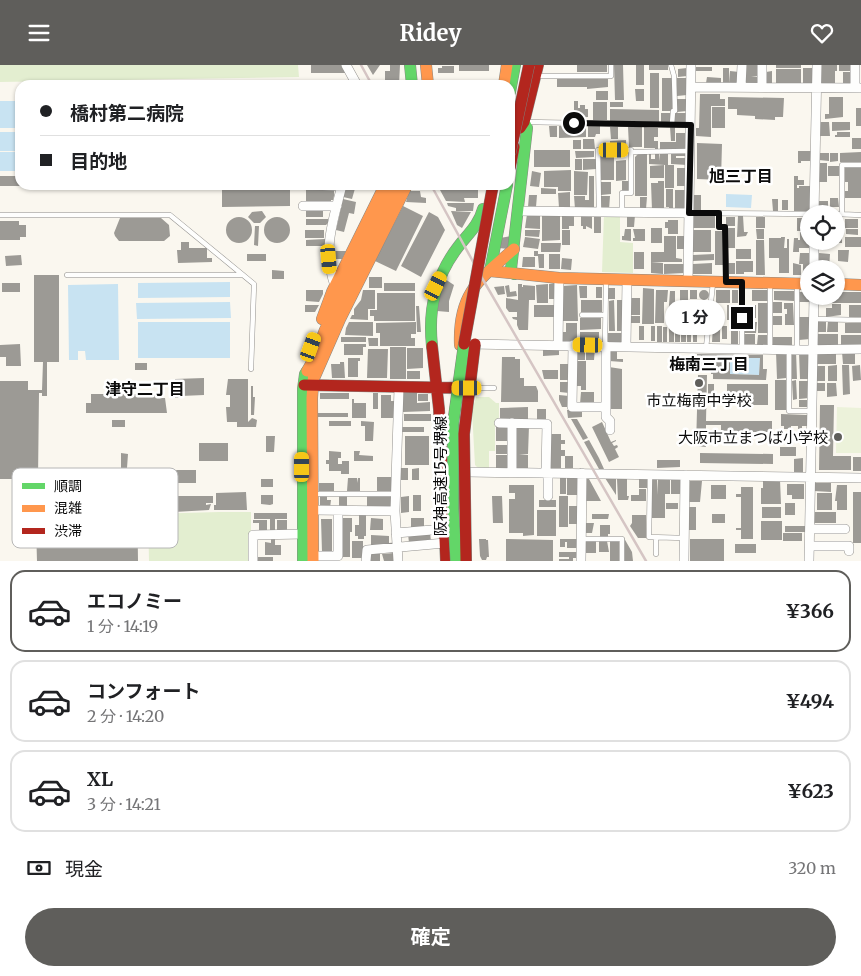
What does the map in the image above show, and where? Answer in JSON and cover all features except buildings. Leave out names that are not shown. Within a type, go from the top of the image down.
[{"type":"main road","points":[[410,65],[412,80]]},
{"type":"main road","points":[[418,65],[419,80]]},
{"type":"main road","points":[[426,65],[428,80]]},
{"type":"main road","points":[[505,80],[507,65]]},
{"type":"main road","points":[[512,80],[515,65]]},
{"type":"main road","points":[[515,124],[527,65]]},
{"type":"main road","points":[[515,128],[527,65]]},
{"type":"main road","points":[[515,143],[517,133],[524,122],[537,70]]},
{"type":"main road","points":[[514,274],[511,269],[527,128],[524,122]]},
{"type":"main road","points":[[310,559],[303,534],[311,347],[335,286],[383,190]]},
{"type":"main road","points":[[310,559],[313,494],[309,381],[318,344],[393,190]]},
{"type":"main road","points":[[309,381],[404,190]]},
{"type":"main road","points":[[446,561],[437,388],[431,323],[433,295],[448,261],[473,231],[482,216],[487,190]]},
{"type":"main road","name":"阪神高速15号堺線","points":[[456,561],[453,509],[453,424],[465,337],[492,190]]},
{"type":"main road","points":[[490,271],[504,190]]},
{"type":"main road","name":"阪神高速15号堺線","points":[[466,561],[464,434],[466,407],[476,338],[504,190]]},
{"type":"main road","points":[[470,561],[467,388],[458,329],[463,305],[470,293],[514,249]]},
{"type":"main road","points":[[490,271],[559,278],[800,283]]},
{"type":"main road","points":[[845,284],[861,285]]},
{"type":"main road","points":[[309,381],[399,388],[467,388]]},
{"type":"street","points":[[346,65],[354,80]]},
{"type":"street","points":[[688,281],[691,65]]},
{"type":"street","points":[[741,87],[742,65]]},
{"type":"street","points":[[762,65],[762,87]]},
{"type":"street","points":[[814,205],[817,65]]},
{"type":"street","points":[[691,87],[858,88],[855,65]]},
{"type":"street","points":[[515,122],[524,122]]},
{"type":"street","points":[[335,286],[330,273],[328,245],[341,190]]},
{"type":"street","points":[[303,206],[337,206]]},
{"type":"street","points":[[518,211],[689,213]]},
{"type":"street","points":[[558,345],[559,278]]},
{"type":"street","points":[[626,346],[627,280]]},
{"type":"street","points":[[809,561],[814,305]]},
{"type":"street","points":[[460,344],[793,350],[861,349]]},
{"type":"street","points":[[572,345],[572,407],[606,407]]},
{"type":"street","points":[[605,346],[606,417],[610,421],[610,430]]},
{"type":"street","points":[[398,561],[395,511],[399,388]]},
{"type":"street","points":[[499,423],[547,424],[548,496]]},
{"type":"street","points":[[512,423],[512,472]]},
{"type":"street","points":[[467,472],[861,478]]},
{"type":"street","points":[[581,561],[582,473]]},
{"type":"street","points":[[684,561],[685,475]]},
{"type":"street","points":[[313,510],[395,511]]},
{"type":"street","points":[[310,559],[338,556],[338,511]]},
{"type":"street","points":[[396,533],[444,529]]},
{"type":"street","points":[[810,529],[845,529]]},
{"type":"street","points":[[253,561],[253,535],[303,534]]},
{"type":"street","points":[[366,561],[366,550],[445,543]]},
{"type":"street","points":[[810,546],[849,546],[849,551]]},
{"type":"lane","points":[[537,70],[611,76],[611,65]]},
{"type":"lane","points":[[670,65],[674,76],[675,111],[673,111],[672,124]]},
{"type":"lane","points":[[524,122],[691,125]]},
{"type":"lane","points":[[598,212],[598,150],[631,150],[631,152],[690,151]]},
{"type":"lane","points":[[622,213],[622,193],[631,193],[631,152]]},
{"type":"lane","points":[[840,205],[842,165],[861,165]]},
{"type":"lane","points":[[689,213],[800,214]]},
{"type":"lane","points":[[719,213],[719,227],[725,227],[726,282]]},
{"type":"lane","points":[[845,214],[861,215]]},
{"type":"lane","points":[[0,215],[170,215],[254,284],[251,369]]},
{"type":"lane","points":[[67,275],[243,275]]},
{"type":"lane","points":[[605,346],[606,279]]},
{"type":"lane","points":[[706,348],[714,282]]},
{"type":"lane","points":[[742,282],[742,349]]},
{"type":"lane","points":[[770,283],[770,349]]},
{"type":"lane","points":[[796,283],[789,411],[812,411]]},
{"type":"lane","points":[[691,313],[710,314]]},
{"type":"lane","points":[[582,315],[605,315]]},
{"type":"lane","points":[[813,319],[861,320]]},
{"type":"lane","points":[[467,388],[494,388]]},
{"type":"lane","points":[[650,475],[649,537],[684,538]]},
{"type":"lane","points":[[313,494],[396,494]]},
{"type":"lane","points":[[656,537],[656,554]]},
{"type":"lane","points":[[581,539],[622,539],[622,561]]},
{"type":"green space","points":[[0,65],[298,65],[299,77],[15,80],[15,82],[0,82]]},
{"type":"green space","points":[[604,214],[620,214],[620,242],[633,243],[633,273],[602,272]]},
{"type":"green space","points":[[476,397],[489,397],[496,403],[499,403],[499,421],[495,422],[495,451],[489,451],[489,468],[478,468],[475,465],[472,411]]},
{"type":"green space","points":[[837,407],[861,408],[861,453],[836,453]]},
{"type":"green space","points":[[251,512],[251,561],[149,561],[149,548],[178,548],[178,513]]},
{"type":"water","points":[[0,101],[15,101],[15,128],[0,128]]},
{"type":"water","points":[[0,132],[15,132],[15,151],[0,151]]},
{"type":"water","points":[[0,152],[15,152],[15,171],[0,171]]},
{"type":"water","points":[[726,194],[752,195],[751,208],[726,207]]},
{"type":"water","points":[[230,282],[230,297],[138,298],[138,283]]},
{"type":"water","points":[[118,284],[119,360],[86,360],[85,351],[78,351],[78,360],[69,360],[68,285]]},
{"type":"water","points":[[230,302],[231,318],[137,319],[136,303]]},
{"type":"water","points":[[138,322],[230,322],[230,358],[138,358]]},
{"type":"water","points":[[730,358],[760,358],[759,375],[730,374]]},
{"type":"railway","points":[[361,65],[369,80]]},
{"type":"railway","points":[[434,190],[482,278],[646,561]]},
{"type":"traffic: fast","points":[[410,65],[412,80]]},
{"type":"traffic: fast","points":[[512,80],[515,65]]},
{"type":"traffic: fast","points":[[514,274],[511,269],[527,128],[524,122]]},
{"type":"traffic: fast","points":[[490,271],[506,190]]},
{"type":"traffic: fast","points":[[432,346],[432,306],[439,282],[450,258],[476,225],[483,209]]},
{"type":"traffic: fast","points":[[456,561],[453,509],[453,424],[464,344]]},
{"type":"traffic: fast","points":[[303,561],[303,389],[307,371]]},
{"type":"traffic: slow","points":[[426,65],[428,80]]},
{"type":"traffic: slow","points":[[505,80],[507,65]]},
{"type":"traffic: slow","points":[[322,319],[332,292],[383,190]]},
{"type":"traffic: slow","points":[[307,371],[393,190]]},
{"type":"traffic: slow","points":[[315,376],[340,319],[404,190]]},
{"type":"traffic: slow","points":[[460,345],[460,328],[463,313],[473,289],[490,270],[514,249]]},
{"type":"traffic: slow","points":[[490,271],[559,278],[800,284]]},
{"type":"traffic: slow","points":[[845,284],[861,285]]},
{"type":"traffic: slow","points":[[313,561],[312,398],[314,369]]},
{"type":"traffic: jam","points":[[515,131],[529,65]]},
{"type":"traffic: jam","points":[[520,128],[524,122],[538,65]]},
{"type":"traffic: jam","points":[[464,344],[492,190]]},
{"type":"traffic: jam","points":[[466,561],[464,434],[475,344]]},
{"type":"traffic: jam","points":[[432,346],[439,409],[446,561]]},
{"type":"traffic: jam","points":[[304,385],[465,388]]},
{"type":"place","name":"市立梅南中学校","points":[[699,383]]},
{"type":"place","name":"大阪市立まつば小学校","points":[[838,437]]},
{"type":"district","name":"旭三丁目","points":[[741,176]]},
{"type":"district","name":"梅南三丁目","points":[[709,364]]},
{"type":"district","name":"津守二丁目","points":[[145,389]]},
{"type":"route","points":[[574,123],[691,125],[689,213],[719,213],[719,227],[725,227],[726,282],[742,282],[742,318]]}]
